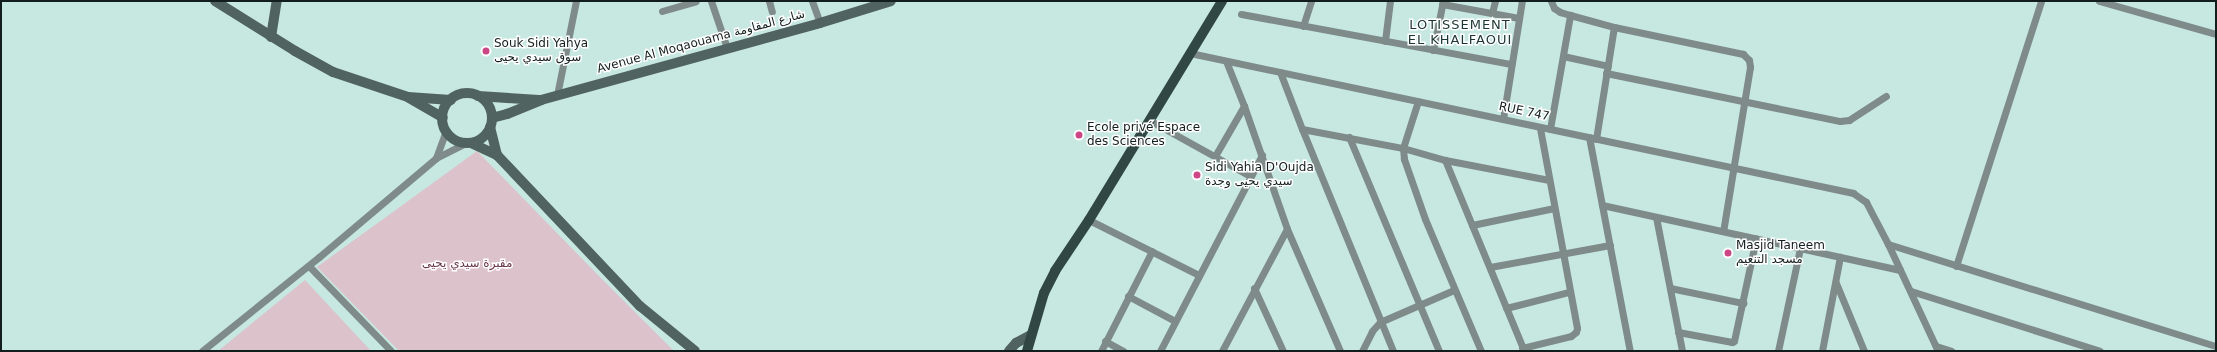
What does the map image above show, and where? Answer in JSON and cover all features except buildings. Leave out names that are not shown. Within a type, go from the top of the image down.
[{"type":"main road","points":[[215,1],[271,37],[333,72],[408,97],[442,118]]},
{"type":"main road","points":[[271,37],[277,1]]},
{"type":"main road","name":"Avenue Al Moqaouama شارع المقاومة","points":[[491,122],[541,100],[820,23],[891,1]]},
{"type":"main road","points":[[1027,351],[1044,294],[1055,272],[1089,220],[1222,1]]},
{"type":"main road","points":[[497,156],[488,104],[478,96],[463,94],[451,100],[445,108],[442,118],[446,131],[454,139],[468,143],[497,156],[640,306],[695,351]]},
{"type":"main road","name":"Avenue Al Moqaouama شارع المقاومة","points":[[478,96],[541,100]]},
{"type":"main road","points":[[408,97],[451,100]]},
{"type":"main road","points":[[468,143],[483,138],[491,122]]},
{"type":"main road","points":[[1010,351],[1016,343],[1031,335]]},
{"type":"street","points":[[557,96],[576,1]]},
{"type":"street","points":[[662,12],[696,1]]},
{"type":"street","points":[[711,1],[727,48]]},
{"type":"street","points":[[769,1],[772,12]]},
{"type":"street","points":[[812,1],[820,23]]},
{"type":"street","points":[[1303,26],[1311,1]]},
{"type":"street","points":[[1385,41],[1390,1]]},
{"type":"street","points":[[1492,13],[1495,1]]},
{"type":"street","points":[[1503,119],[1522,1]]},
{"type":"street","points":[[1551,1],[1554,8],[1560,12],[1570,15],[1614,27],[1743,54],[1749,60],[1750,66],[1723,231]]},
{"type":"street","points":[[1956,266],[2041,1]]},
{"type":"street","points":[[2099,1],[2216,34]]},
{"type":"street","points":[[1433,50],[1442,2],[1519,18]]},
{"type":"street","points":[[1241,14],[1511,64]]},
{"type":"street","points":[[1550,129],[1570,15]]},
{"type":"street","points":[[1596,139],[1614,27]]},
{"type":"street","name":"RUE 747","points":[[1190,53],[1853,193],[1866,202],[1888,244]]},
{"type":"street","points":[[1563,56],[1607,70],[1744,102],[1840,121],[1849,120],[1886,96]]},
{"type":"street","points":[[1226,61],[1262,155],[1287,229],[1340,351]]},
{"type":"street","points":[[1280,72],[1393,351]]},
{"type":"street","points":[[1418,101],[1403,148],[1404,159],[1425,219],[1481,351]]},
{"type":"street","points":[[1215,156],[1244,106]]},
{"type":"street","points":[[1149,120],[1250,176]]},
{"type":"street","points":[[1302,128],[1403,148],[1446,160],[1549,180]]},
{"type":"street","points":[[1446,160],[1523,349],[1571,336],[1576,332],[1540,128]]},
{"type":"street","points":[[436,158],[446,131]]},
{"type":"street","points":[[1588,137],[1630,351]]},
{"type":"street","points":[[1349,138],[1439,351]]},
{"type":"street","points":[[202,351],[309,266],[436,158],[468,143]]},
{"type":"street","points":[[1160,351],[1262,155]]},
{"type":"street","points":[[1602,205],[1900,270]]},
{"type":"street","points":[[1472,225],[1554,208]]},
{"type":"street","points":[[1656,217],[1682,351]]},
{"type":"street","points":[[1089,220],[1199,275]]},
{"type":"street","points":[[1222,351],[1254,288],[1287,229]]},
{"type":"street","points":[[1678,332],[1732,342],[1737,337],[1756,238]]},
{"type":"street","points":[[1888,244],[2216,346]]},
{"type":"street","points":[[1888,244],[1937,349],[1951,351]]},
{"type":"street","points":[[1490,268],[1610,245]]},
{"type":"street","points":[[1778,351],[1800,248]]},
{"type":"street","points":[[1101,351],[1152,251]]},
{"type":"street","points":[[1822,351],[1840,257]]},
{"type":"street","points":[[309,266],[391,351]]},
{"type":"street","points":[[1835,282],[1864,351]]},
{"type":"street","points":[[1254,288],[1283,351]]},
{"type":"street","points":[[1670,288],[1743,304]]},
{"type":"street","points":[[1362,351],[1372,331],[1380,322],[1454,290]]},
{"type":"street","points":[[1911,291],[2100,351]]},
{"type":"street","points":[[1506,308],[1570,292]]},
{"type":"street","points":[[1128,296],[1176,320]]},
{"type":"street","points":[[1105,341],[1123,351]]},
{"type":"green space","name":"مقبرة سيدي يحيى","points":[[477,151],[674,351],[399,351],[317,267]]},
{"type":"green space","points":[[305,280],[371,351],[218,351]]},
{"type":"place","name":"Souk Sidi Yahya سوق سيدي يحيى","points":[[486,51]]},
{"type":"place","name":"Ecole privé Espace des Sciences","points":[[1079,135]]},
{"type":"place","name":"Sidi Yahia D'Oujda سيدي يحيى وجدة","points":[[1197,175]]},
{"type":"place","name":"Masjid Taneem مسجد التنعيم","points":[[1728,253]]},
{"type":"district","name":"LOTISSEMENT EL KHALFAOUI","points":[[1460,34]]}]
